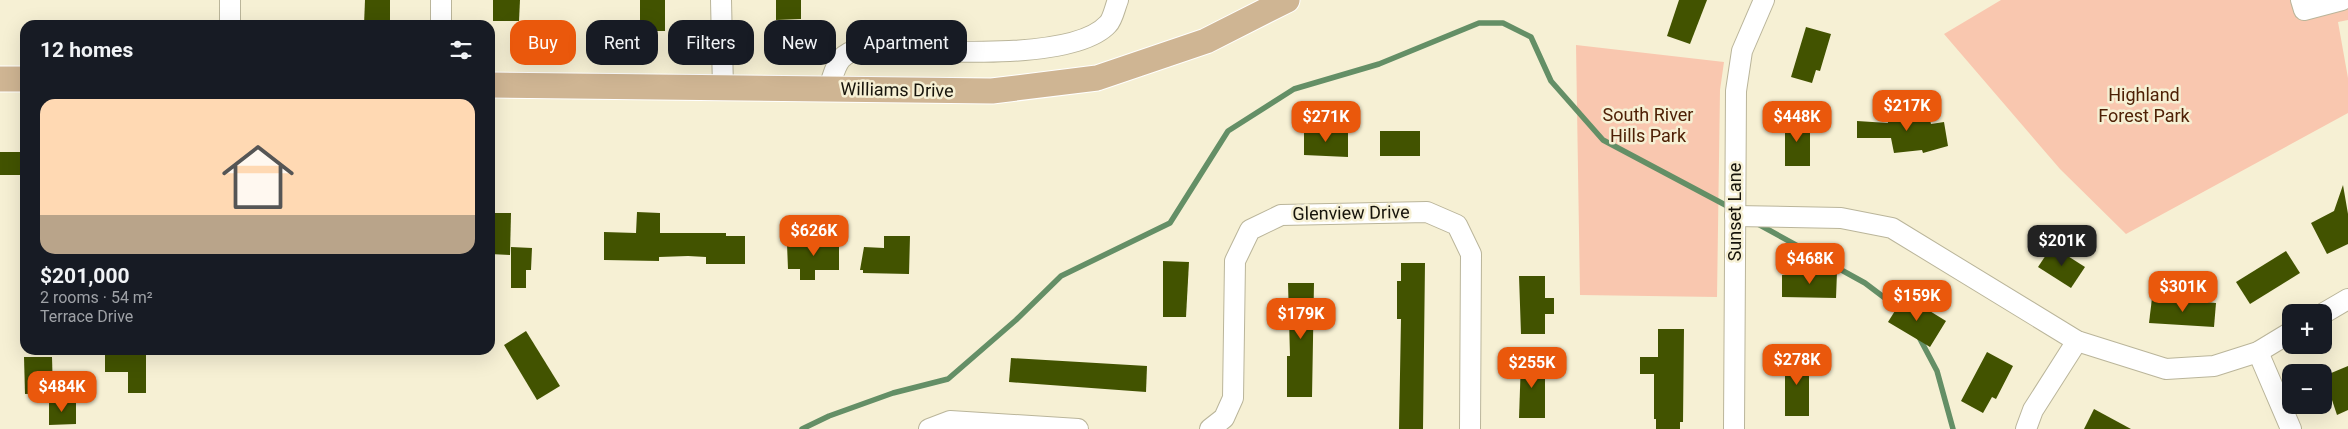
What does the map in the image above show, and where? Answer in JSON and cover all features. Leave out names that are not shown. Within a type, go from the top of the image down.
[{"type":"main road","name":"Williams Drive","points":[[495,85],[992,92],[1097,78],[1206,41],[1287,0]]},
{"type":"main road","points":[[0,79],[20,79]]},
{"type":"street","points":[[230,0],[230,20]]},
{"type":"street","points":[[441,0],[441,20]]},
{"type":"street","points":[[721,0],[722,88]]},
{"type":"street","points":[[828,90],[840,57],[849,52],[862,48],[1017,52],[1063,45],[1096,34],[1108,24],[1118,0]]},
{"type":"street","name":"Sunset Lane","points":[[1734,429],[1736,91],[1742,51],[1764,0]]},
{"type":"street","points":[[2301,0],[2304,10],[2342,0]]},
{"type":"street","name":"Glenview Drive","points":[[1210,429],[1224,418],[1233,398],[1235,261],[1250,230],[1281,215],[1427,212],[1457,225],[1471,254],[1470,429]]},
{"type":"street","points":[[1735,216],[1840,218],[1892,228],[2077,342],[2166,369],[2214,366],[2258,352],[2282,337]]},
{"type":"street","points":[[2332,308],[2348,299]]},
{"type":"street","points":[[2026,429],[2033,410],[2077,342]]},
{"type":"street","points":[[2258,352],[2291,429]]},
{"type":"street","points":[[929,429],[950,421],[1078,429]]},
{"type":"green space","name":"Highland Forest Park","points":[[2001,0],[2348,0],[2348,20],[2338,22],[2348,78],[2348,113],[2126,234],[2060,169],[1944,34]]},
{"type":"green space","name":"South River Hills Park","points":[[1576,45],[1724,62],[1720,90],[1717,297],[1580,295]]},
{"type":"building","points":[[365,0],[390,0],[390,20],[364,20]]},
{"type":"building","points":[[493,0],[520,0],[519,20],[493,20]]},
{"type":"building","points":[[640,0],[665,0],[665,31],[658,31],[658,20],[640,20]]},
{"type":"building","points":[[776,0],[801,0],[801,19],[776,20]]},
{"type":"building","points":[[1679,0],[1707,0],[1690,44],[1667,36]]},
{"type":"building","points":[[1806,27],[1831,34],[1820,71],[1816,70],[1812,83],[1791,77]]},
{"type":"building","points":[[1928,111],[1931,124],[1944,122],[1948,146],[1923,153],[1922,150],[1894,153],[1891,138],[1857,138],[1857,121],[1888,123],[1887,115],[1908,112],[1909,115]]},
{"type":"building","points":[[1785,119],[1810,119],[1810,166],[1785,166]]},
{"type":"building","points":[[1304,130],[1348,130],[1348,157],[1304,155]]},
{"type":"building","points":[[1380,131],[1420,131],[1420,156],[1380,156]]},
{"type":"building","points":[[0,152],[20,152],[20,175],[0,175]]},
{"type":"building","points":[[2343,185],[2348,214],[2348,244],[2327,254],[2311,223],[2334,211]]},
{"type":"building","points":[[637,212],[660,213],[660,233],[726,233],[726,236],[745,236],[745,264],[706,264],[706,257],[688,256],[659,257],[659,261],[604,260],[604,232],[636,233]]},
{"type":"building","points":[[495,213],[511,213],[510,255],[495,254]]},
{"type":"building","points":[[884,236],[910,236],[909,274],[863,273],[863,270],[860,270],[864,247],[884,248]]},
{"type":"building","points":[[819,237],[839,237],[839,270],[815,270],[815,280],[800,280],[800,269],[788,269],[787,244],[819,244]]},
{"type":"building","points":[[2052,246],[2085,267],[2071,288],[2038,267]]},
{"type":"building","points":[[511,247],[532,248],[531,270],[526,270],[526,288],[511,288]]},
{"type":"building","points":[[2286,251],[2300,273],[2250,304],[2236,282]]},
{"type":"building","points":[[1163,261],[1189,262],[1186,317],[1163,317]]},
{"type":"building","points":[[1401,263],[1425,263],[1423,429],[1399,429],[1401,319],[1397,319],[1397,281],[1401,281]]},
{"type":"building","points":[[1800,272],[1837,272],[1836,298],[1782,297],[1782,275],[1800,275]]},
{"type":"building","points":[[1519,276],[1545,276],[1545,298],[1554,298],[1554,314],[1545,314],[1545,334],[1521,334]]},
{"type":"building","points":[[1288,283],[1314,283],[1312,397],[1287,397],[1287,356],[1290,356]]},
{"type":"building","points":[[1903,298],[1918,308],[1920,305],[1946,321],[1930,347],[1888,322]]},
{"type":"building","points":[[2152,298],[2216,303],[2214,327],[2149,323]]},
{"type":"building","points":[[1658,329],[1684,329],[1683,422],[1680,422],[1680,429],[1656,429],[1656,419],[1654,419],[1654,374],[1640,374],[1640,357],[1658,357]]},
{"type":"building","points":[[526,331],[560,386],[537,400],[504,345]]},
{"type":"building","points":[[1987,352],[2013,366],[1996,399],[1992,397],[1983,413],[1961,401]]},
{"type":"building","points":[[105,355],[146,355],[146,393],[128,393],[128,372],[105,372]]},
{"type":"building","points":[[24,357],[52,357],[53,393],[25,394]]},
{"type":"building","points":[[1785,357],[1809,357],[1809,416],[1785,416]]},
{"type":"building","points":[[1011,358],[1147,366],[1146,392],[1009,382]]},
{"type":"building","points":[[1521,360],[1545,360],[1545,418],[1519,418]]},
{"type":"building","points":[[2348,366],[2348,410],[2337,415],[2332,400],[2332,373]]},
{"type":"building","points":[[49,401],[76,401],[76,424],[49,425]]},
{"type":"building","points":[[2094,409],[2131,429],[2084,429]]},
{"type":"waterway","points":[[802,429],[829,416],[893,393],[948,379],[1016,320],[1061,276],[1170,223],[1228,131],[1294,89],[1379,64],[1479,23],[1503,23],[1531,37],[1551,81],[1603,140],[1731,208]]},
{"type":"waterway","points":[[1758,224],[1865,283],[1902,311]]},
{"type":"waterway","points":[[1919,337],[1937,371],[1953,429]]}]
